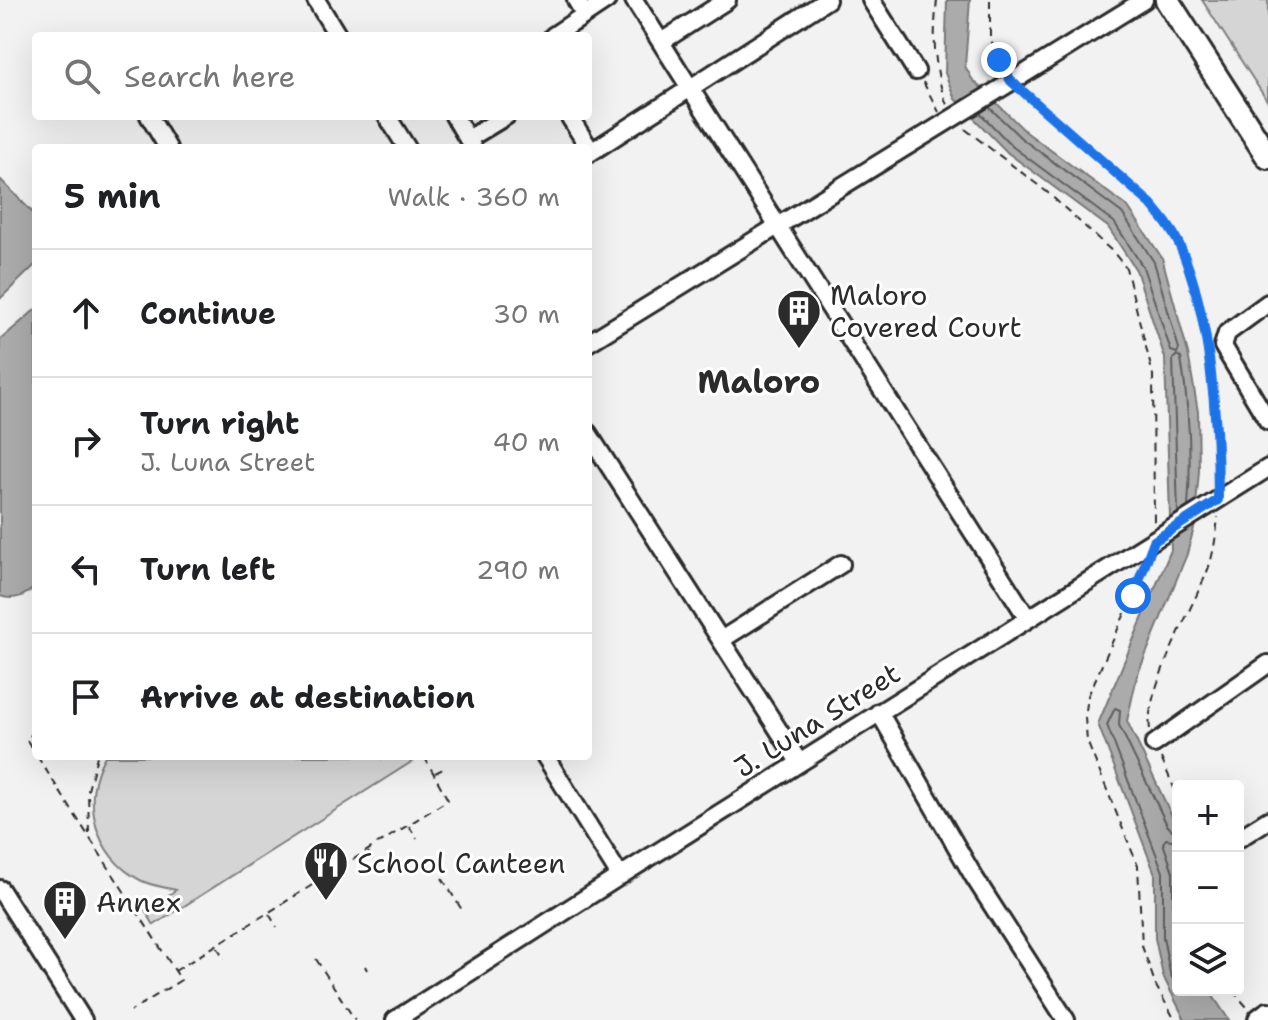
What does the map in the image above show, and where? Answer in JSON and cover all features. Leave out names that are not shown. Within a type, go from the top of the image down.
[{"type":"main road","points":[[1167,0],[1268,157]]},
{"type":"main road","points":[[1185,0],[1268,130]]},
{"type":"street","points":[[316,0],[336,32]]},
{"type":"street","points":[[557,32],[580,7],[607,0]]},
{"type":"street","points":[[634,0],[1028,619]]},
{"type":"street","points":[[661,42],[727,0]]},
{"type":"street","points":[[592,151],[690,88],[808,5],[827,0]]},
{"type":"street","points":[[871,0],[916,71]]},
{"type":"street","points":[[592,341],[1144,0]]},
{"type":"street","points":[[151,120],[166,144]]},
{"type":"street","points":[[390,120],[404,144]]},
{"type":"street","points":[[456,120],[471,144],[501,120]]},
{"type":"street","points":[[571,120],[585,144]]},
{"type":"street","points":[[1268,303],[1235,325],[1223,339],[1227,355],[1268,421]]},
{"type":"street","points":[[592,439],[799,762]]},
{"type":"street","name":"J. Luna Street","points":[[395,1020],[1268,468]]},
{"type":"street","points":[[721,640],[841,564]]},
{"type":"street","points":[[1154,744],[1268,664]]},
{"type":"street","points":[[879,712],[974,877],[1066,1020]]},
{"type":"street","points":[[548,760],[620,876]]},
{"type":"street","points":[[1244,835],[1268,820]]},
{"type":"street","points":[[0,889],[83,1020]]},
{"type":"path","points":[[937,0],[934,55],[952,119]]},
{"type":"path","points":[[990,0],[990,38],[1008,83],[1151,204],[1168,224],[1188,266],[1200,317],[1212,381],[1218,448],[1218,500],[1215,545],[1207,571],[1183,621],[1149,714],[1154,744],[1172,784]]},
{"type":"path","points":[[916,71],[952,119],[1047,192],[1114,253],[1126,268],[1153,375],[1160,536],[1088,696],[1085,718],[1087,741],[1138,866],[1142,946],[1148,968],[1175,1020]]},
{"type":"path","points":[[39,760],[181,980],[131,1011]]},
{"type":"path","points":[[89,835],[86,810],[96,760]]},
{"type":"path","points":[[175,971],[448,800],[426,760]]},
{"type":"path","points":[[434,774],[445,768]]},
{"type":"path","points":[[408,825],[417,839]]},
{"type":"path","points":[[368,851],[376,864]]},
{"type":"path","points":[[442,878],[462,910]]},
{"type":"path","points":[[268,913],[277,927]]},
{"type":"path","points":[[216,946],[225,959]]},
{"type":"path","points":[[316,959],[355,1020]]},
{"type":"path","points":[[365,966],[367,970]]},
{"type":"path","points":[[331,983],[336,980]]},
{"type":"path","points":[[1238,996],[1259,1015]]},
{"type":"shaded area","points":[[1202,0],[1268,0],[1268,102]]},
{"type":"shaded area","points":[[103,760],[413,761],[154,925],[145,910],[176,890],[140,880],[124,870],[112,857],[96,825],[93,790]]},
{"type":"water","points":[[947,0],[970,0],[965,66],[972,79],[1026,132],[1128,207],[1162,258],[1188,353],[1198,412],[1199,471],[1194,528],[1187,554],[1137,676],[1127,721],[1172,816],[1172,994],[1163,976],[1155,938],[1155,874],[1098,724],[1171,550],[1165,358],[1136,270],[1108,227],[1008,153],[955,99],[945,73]]},
{"type":"water","points":[[0,179],[32,212],[32,268],[0,299]]},
{"type":"water","points":[[32,312],[32,589],[15,598],[0,596],[0,340]]},
{"type":"water","points":[[1173,996],[1213,996],[1229,1020],[1185,1020]]},
{"type":"place","name":"Maloro Covered Court","points":[[799,350]]},
{"type":"place","name":"School Canteen","points":[[326,902]]},
{"type":"place","name":"Annex","points":[[65,941]]},
{"type":"district","name":"Maloro","points":[[759,381]]},
{"type":"route","points":[[999,60],[1011,81],[1151,204],[1168,224],[1188,266],[1212,381],[1218,448],[1218,500],[1154,541],[1133,596]]}]
